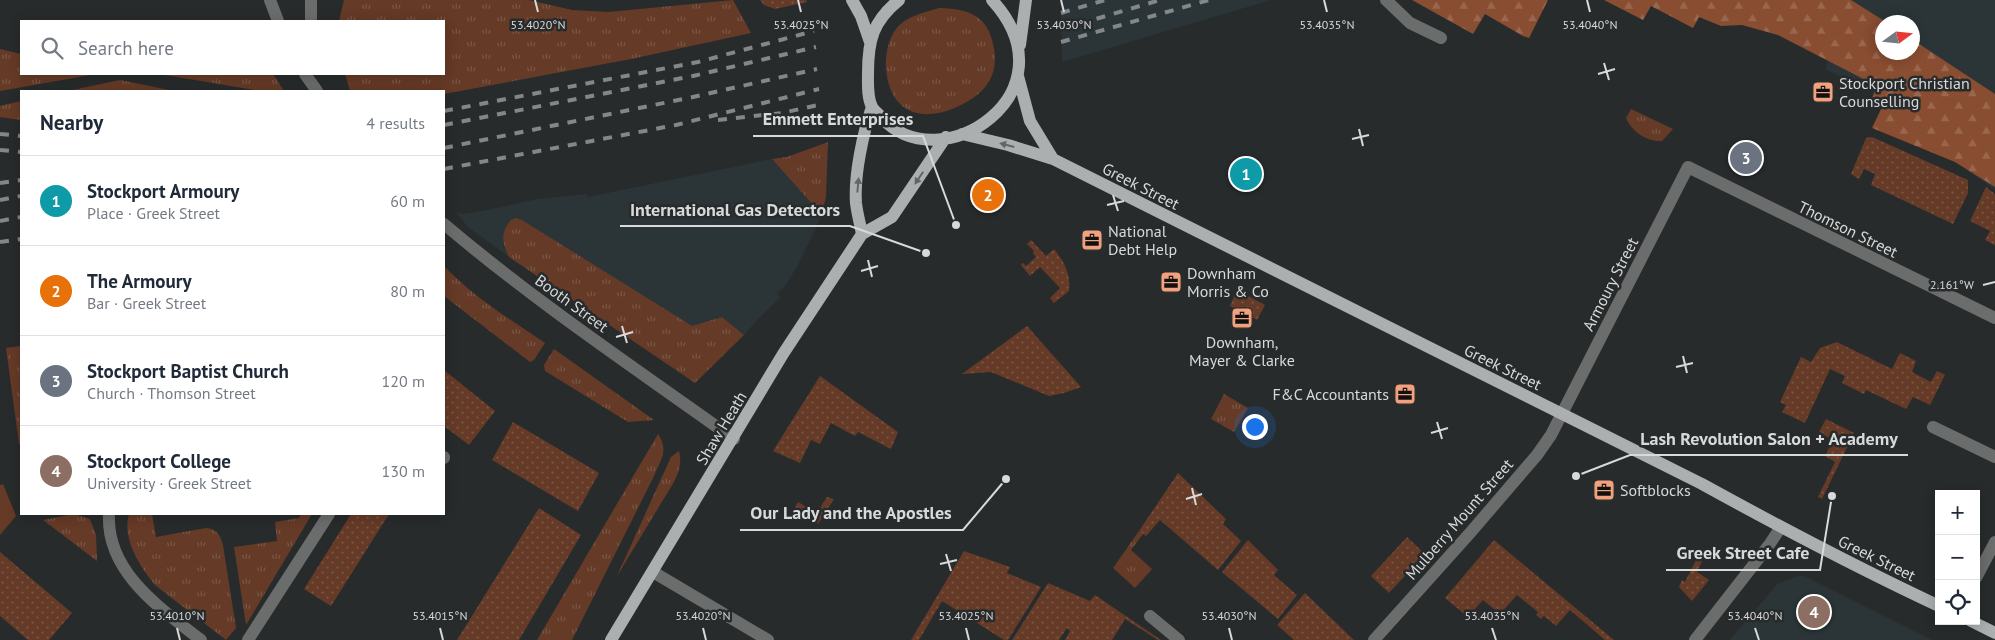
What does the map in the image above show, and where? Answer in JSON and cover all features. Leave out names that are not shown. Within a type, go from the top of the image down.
[{"type":"main road","points":[[852,0],[861,16],[870,42]]},
{"type":"main road","points":[[862,234],[856,202],[864,131],[872,107],[869,91],[868,56],[870,42],[874,27],[886,11],[899,0]]},
{"type":"main road","points":[[992,0],[1006,15],[1016,36],[1019,56]]},
{"type":"main road","points":[[872,107],[888,124],[910,136],[924,139],[962,134],[980,125],[1000,111],[1011,95],[1018,76],[1026,0]]},
{"type":"main road","points":[[1018,76],[1030,121],[1052,159]]},
{"type":"main road","name":"Greek Street","points":[[962,134],[1008,145],[1052,159],[1702,484],[1780,527],[1883,580],[1935,604]]},
{"type":"main road","name":"Shaw Heath","points":[[611,640],[794,336],[862,234],[892,217],[946,137]]},
{"type":"main road","points":[[1980,625],[1995,633]]},
{"type":"street","points":[[270,0],[278,20]]},
{"type":"street","points":[[311,0],[311,20]]},
{"type":"street","points":[[1386,0],[1410,24],[1441,38]]},
{"type":"street","points":[[306,75],[316,89]]},
{"type":"street","points":[[314,75],[316,89]]},
{"type":"street","name":"Armoury Street","points":[[1562,415],[1688,167]]},
{"type":"street","name":"Thomson Street","points":[[1688,167],[1995,318]]},
{"type":"street","name":"Booth Street","points":[[445,225],[484,259],[734,438]]},
{"type":"street","name":"Mulberry Mount Street","points":[[1374,640],[1537,455],[1562,415]]},
{"type":"street","points":[[1933,427],[1995,457]]},
{"type":"street","points":[[109,515],[111,541],[120,563],[148,598],[201,640]]},
{"type":"street","points":[[248,640],[328,515]]},
{"type":"street","points":[[1695,640],[1769,545],[1780,527]]},
{"type":"street","points":[[1980,570],[1995,542]]},
{"type":"street","points":[[653,572],[768,640]]},
{"type":"street","points":[[1150,616],[1178,640]]},
{"type":"shaded area","points":[[1061,0],[1271,0],[1062,62]]},
{"type":"shaded area","points":[[1850,0],[1995,0],[1995,190],[1943,153],[1883,106],[1871,100],[1874,93],[1825,69]]},
{"type":"shaded area","points":[[772,159],[822,215],[797,267],[785,286],[777,294],[780,298],[744,335],[722,317],[692,327],[522,220],[503,245],[509,257],[468,227],[456,212],[463,214],[482,211],[538,199],[587,194],[588,197]]},
{"type":"shaded area","points":[[1802,575],[1932,640],[1730,640],[1778,583]]},
{"type":"green space","points":[[344,0],[529,0],[572,10],[609,12],[733,0],[751,33],[631,59],[445,94],[445,90],[350,90],[345,75],[445,75],[445,20],[339,20]]},
{"type":"green space","points":[[760,0],[806,0],[807,2],[775,9],[764,5]]},
{"type":"green space","points":[[1412,0],[1548,0],[1529,38],[1485,14],[1473,34]]},
{"type":"green space","points":[[1604,0],[1851,0],[1875,15],[1875,60],[1920,60],[1920,45],[1995,94],[1995,187],[1955,162],[1872,128],[1883,105],[1872,98],[1877,86],[1778,35],[1742,25],[1721,26],[1699,17],[1693,28],[1651,6],[1643,20]]},
{"type":"green space","points":[[940,8],[960,10],[976,16],[983,22],[988,29],[994,49],[994,70],[984,89],[959,106],[944,112],[931,114],[917,113],[906,108],[896,100],[890,87],[886,69],[888,48],[893,33],[905,21],[916,15]]},
{"type":"green space","points":[[0,49],[20,54],[20,75],[90,75],[0,91]]},
{"type":"green space","points":[[165,75],[274,75],[283,90],[255,90]]},
{"type":"green space","points":[[120,80],[169,90],[73,90]]},
{"type":"green space","points":[[20,101],[20,120],[0,117],[0,106]]},
{"type":"green space","points":[[1631,109],[1673,129],[1662,141],[1645,138],[1628,123],[1626,118]]},
{"type":"green space","points":[[1872,137],[1968,180],[1968,193],[1953,224],[1871,185],[1875,174],[1864,169],[1859,179],[1851,174],[1866,138]]},
{"type":"green space","points":[[828,142],[826,196],[822,215],[772,159],[787,157]]},
{"type":"green space","points":[[1986,187],[1995,194],[1995,245],[1985,240],[1990,231],[1970,221]]},
{"type":"green space","points":[[516,218],[692,326],[722,317],[744,335],[695,383],[509,257],[503,238],[507,225]]},
{"type":"green space","points":[[1031,240],[1046,256],[1054,249],[1066,268],[1069,279],[1069,291],[1054,303],[1050,298],[1060,288],[1040,267],[1030,276],[1021,265],[1023,263],[1026,266],[1036,257],[1033,253],[1034,251],[1027,244]]},
{"type":"green space","points":[[445,267],[479,298],[545,343],[534,360],[530,362],[445,297]]},
{"type":"green space","points":[[1237,290],[1265,305],[1257,320],[1230,306]]},
{"type":"green space","points":[[1027,326],[1081,387],[1049,396],[991,372],[962,374]]},
{"type":"green space","points":[[1837,342],[1892,369],[1900,353],[1916,361],[1912,372],[1931,382],[1937,371],[1945,375],[1930,405],[1913,397],[1906,409],[1866,390],[1864,394],[1842,383],[1845,376],[1830,369],[1805,423],[1782,412],[1786,405],[1780,402],[1801,357],[1811,362],[1820,348]]},
{"type":"green space","points":[[20,346],[20,444],[19,444],[6,348]]},
{"type":"green space","points":[[554,349],[654,420],[628,422],[545,371],[544,365]]},
{"type":"green space","points":[[445,371],[495,411],[469,445],[445,427]]},
{"type":"green space","points":[[820,376],[898,432],[891,449],[858,432],[855,436],[831,423],[820,444],[811,440],[800,463],[773,451]]},
{"type":"green space","points":[[1224,394],[1248,408],[1234,432],[1211,419]]},
{"type":"green space","points":[[1826,419],[1854,433],[1822,499],[1818,497],[1835,462],[1825,456],[1833,440],[1819,432]]},
{"type":"green space","points":[[513,422],[599,473],[578,511],[492,460]]},
{"type":"green space","points":[[658,434],[663,445],[661,460],[572,640],[537,640]]},
{"type":"green space","points":[[679,451],[680,467],[674,482],[617,576],[671,457]]},
{"type":"green space","points":[[1178,473],[1226,519],[1223,524],[1241,541],[1218,570],[1160,520],[1146,536],[1139,531]]},
{"type":"green space","points":[[3,484],[16,516],[0,535],[0,485]]},
{"type":"green space","points":[[827,497],[834,499],[818,524],[794,509],[798,502],[817,513]]},
{"type":"green space","points":[[539,508],[581,535],[519,640],[457,640]]},
{"type":"green space","points":[[69,515],[77,515],[90,519],[96,535],[97,561],[43,520]]},
{"type":"green space","points":[[129,515],[152,515],[156,537],[206,528],[218,533],[223,545],[236,628],[226,640],[155,585],[133,551],[127,523]]},
{"type":"green space","points":[[300,515],[311,515],[246,625],[234,547],[277,541],[275,522],[299,518]]},
{"type":"green space","points":[[350,515],[388,515],[331,606],[304,589]]},
{"type":"green space","points":[[1139,531],[1143,534],[1131,550],[1152,569],[1135,588],[1113,568]]},
{"type":"green space","points":[[1407,537],[1425,554],[1389,593],[1371,576]]},
{"type":"green space","points":[[1248,540],[1278,570],[1274,575],[1297,595],[1278,619],[1222,572]]},
{"type":"green space","points":[[1494,540],[1614,640],[1605,640],[1570,610],[1556,626],[1544,616],[1541,619],[1536,615],[1538,612],[1517,595],[1500,614],[1483,600],[1468,617],[1445,598]]},
{"type":"green space","points":[[964,551],[1010,567],[1007,573],[1041,587],[1008,640],[1004,640],[942,601],[919,640],[911,640]]},
{"type":"green space","points":[[0,552],[72,613],[49,640],[28,640],[0,616]]},
{"type":"green space","points":[[1697,558],[1702,561],[1697,572],[1709,580],[1692,601],[1679,587],[1682,580],[1685,582]]},
{"type":"green space","points":[[1048,583],[1090,601],[1095,595],[1161,640],[1158,640],[1125,619],[1112,640],[1065,640],[1070,631],[1067,628],[1059,640],[1012,640]]},
{"type":"green space","points":[[1305,593],[1354,640],[1294,640],[1277,625]]},
{"type":"railway","points":[[1061,13],[1105,0]]},
{"type":"railway","points":[[1062,29],[1160,0]]},
{"type":"railway","points":[[1061,42],[1209,0]]},
{"type":"railway","points":[[445,111],[698,62],[814,31]]},
{"type":"railway","points":[[445,125],[693,76],[816,47]]},
{"type":"railway","points":[[445,148],[693,97],[817,69]]},
{"type":"railway","points":[[445,169],[676,125],[819,89]]},
{"type":"railway","points":[[718,120],[782,113],[818,105]]},
{"type":"railway","points":[[0,134],[20,136]]},
{"type":"railway","points":[[0,150],[20,152]]},
{"type":"railway","points":[[0,183],[20,180]]},
{"type":"railway","points":[[0,200],[20,196]]},
{"type":"railway","points":[[0,221],[20,217]]},
{"type":"railway","points":[[0,242],[20,239]]},
{"type":"place","name":"Stockport Christian Counselling","points":[[1823,92]]},
{"type":"place","name":"Stockport Baptist Church","points":[[1746,158]]},
{"type":"place","name":"Stockport Armoury","points":[[1246,174]]},
{"type":"place","name":"The Armoury","points":[[988,195]]},
{"type":"place","name":"Emmett Enterprises","points":[[956,225]]},
{"type":"place","name":"National Debt Help","points":[[1092,240]]},
{"type":"place","name":"International Gas Detectors","points":[[926,253]]},
{"type":"place","name":"Downham Morris & Co","points":[[1171,282]]},
{"type":"place","name":"Downham, Mayer & Clarke","points":[[1242,318]]},
{"type":"place","name":"F&C Accountants","points":[[1405,394]]},
{"type":"place","name":"Lash Revolution Salon + Academy","points":[[1576,476]]},
{"type":"place","name":"Our Lady and the Apostles","points":[[1006,479]]},
{"type":"place","name":"Softblocks","points":[[1604,490]]},
{"type":"place","name":"Greek Street Cafe","points":[[1832,496]]},
{"type":"place","name":"Stockport College","points":[[1814,612]]}]
